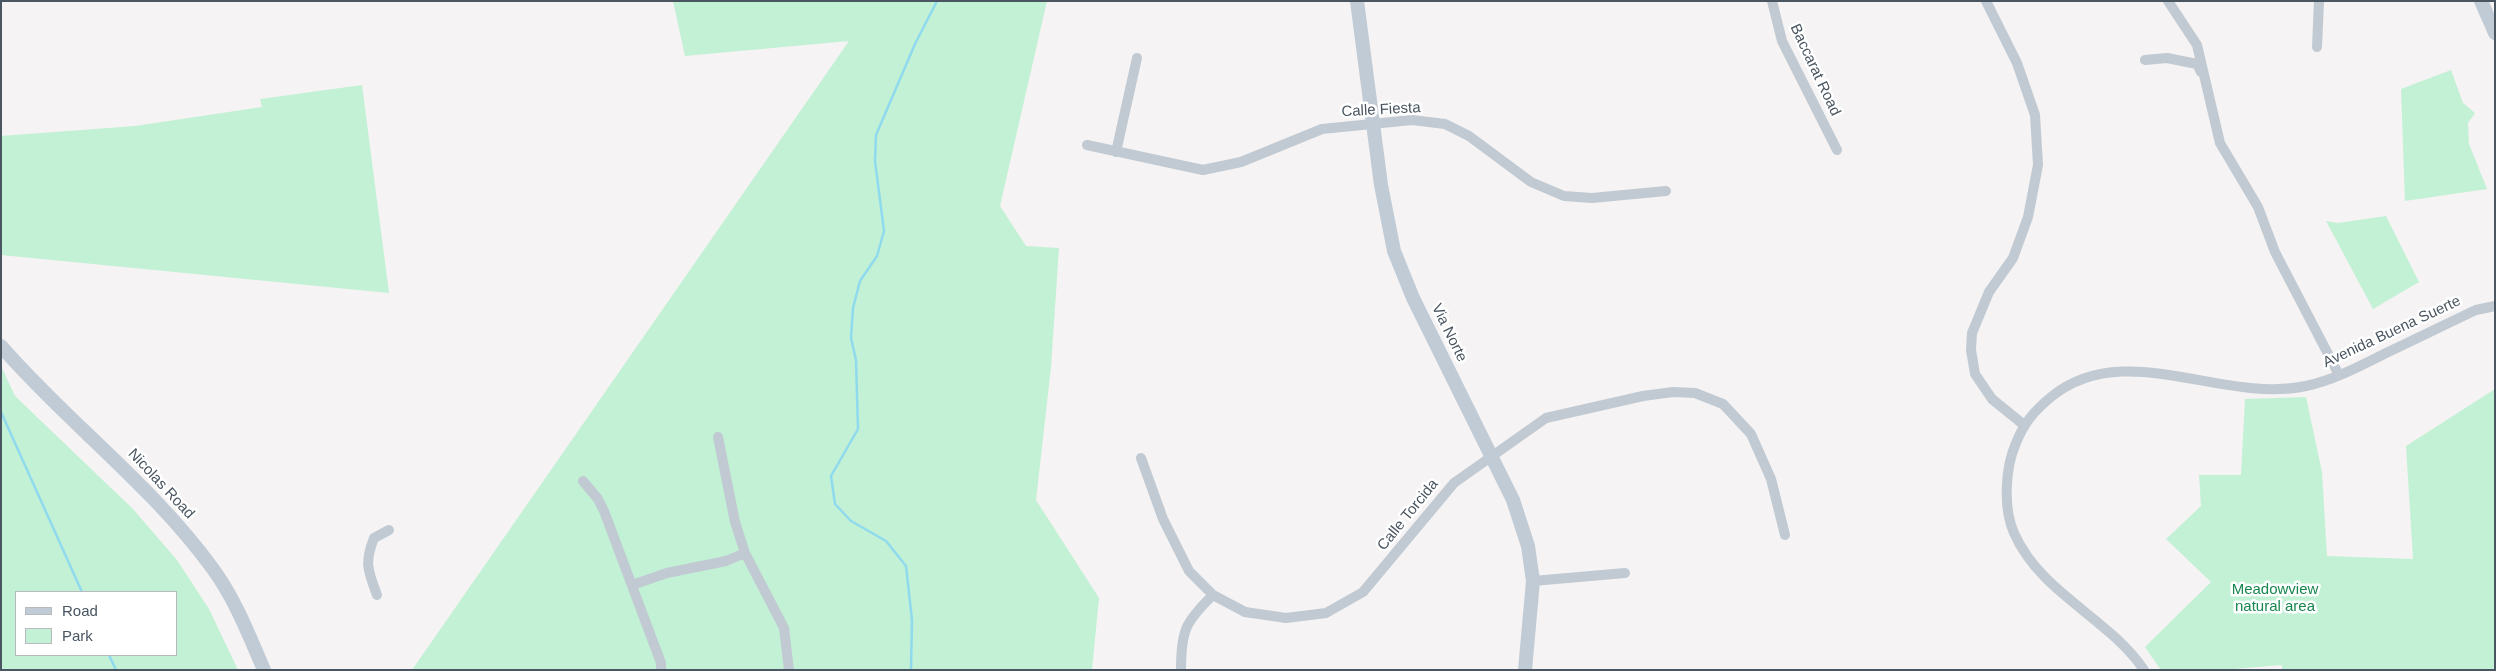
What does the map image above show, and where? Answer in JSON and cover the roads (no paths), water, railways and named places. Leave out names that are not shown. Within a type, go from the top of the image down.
[{"type":"street","name":"Via Norte","points":[[1357,1],[1381,185],[1394,251],[1413,298],[1513,500],[1528,546],[1533,581],[1525,670]]},
{"type":"street","name":"Baccarat Road","points":[[1772,1],[1782,41],[1837,150]]},
{"type":"street","points":[[1986,1],[2017,64],[2035,115],[2038,164],[2028,217],[2013,258],[1989,292],[1972,333],[1971,350],[1975,374],[1992,399],[2024,425]]},
{"type":"street","points":[[2168,1],[2197,46],[2220,143],[2258,207],[2275,252],[2339,375]]},
{"type":"street","points":[[2317,47],[2319,1]]},
{"type":"street","points":[[2481,1],[2495,33]]},
{"type":"street","points":[[1116,152],[1136,58]]},
{"type":"street","points":[[2145,60],[2167,58],[2197,64],[2204,77]]},
{"type":"street","name":"Calle Fiesta","points":[[1087,145],[1203,170],[1241,162],[1322,129],[1412,120],[1445,124],[1469,136],[1531,182],[1564,196],[1592,198],[1666,191]]},
{"type":"street","name":"Avenida Buena Suerte","points":[[2144,670],[2133,654],[2099,624],[2065,598],[2034,566],[2013,532],[2007,502],[2011,454],[2024,425],[2036,410],[2059,391],[2102,373],[2123,370],[2145,371],[2220,386],[2266,390],[2305,386],[2339,375],[2476,310],[2495,306]]},
{"type":"street","name":"Nicolas Road","points":[[1,346],[160,504],[187,536],[214,570],[236,607],[264,670]]},
{"type":"street","name":"Calle Torcida","points":[[1141,458],[1163,519],[1189,571],[1213,596],[1245,612],[1286,618],[1326,613],[1363,592],[1454,483],[1492,458],[1546,418],[1643,396],[1673,392],[1695,393],[1722,404],[1751,434],[1771,479],[1785,535]]},
{"type":"street","points":[[718,438],[735,522],[746,553],[782,623],[787,638],[790,670]]},
{"type":"street","points":[[583,481],[598,498],[661,663],[660,670]]},
{"type":"street","points":[[378,595],[368,576],[367,555],[374,538],[389,530]]},
{"type":"street","points":[[632,585],[668,573],[726,561],[746,553]]},
{"type":"street","points":[[1533,581],[1625,574]]},
{"type":"street","points":[[1181,670],[1181,643],[1190,617],[1213,596]]},
{"type":"waterway","points":[[911,670],[912,620],[906,566],[886,541],[851,521],[835,504],[831,476],[858,429],[856,360],[851,338],[853,308],[860,281],[877,256],[884,231],[875,161],[876,135],[915,44],[937,1]]},
{"type":"waterway","points":[[1,412],[82,591]]},
{"type":"waterway","points":[[109,656],[116,670]]},
{"type":"park label","name":"Meadowview natural area","points":[[2275,598]]}]
